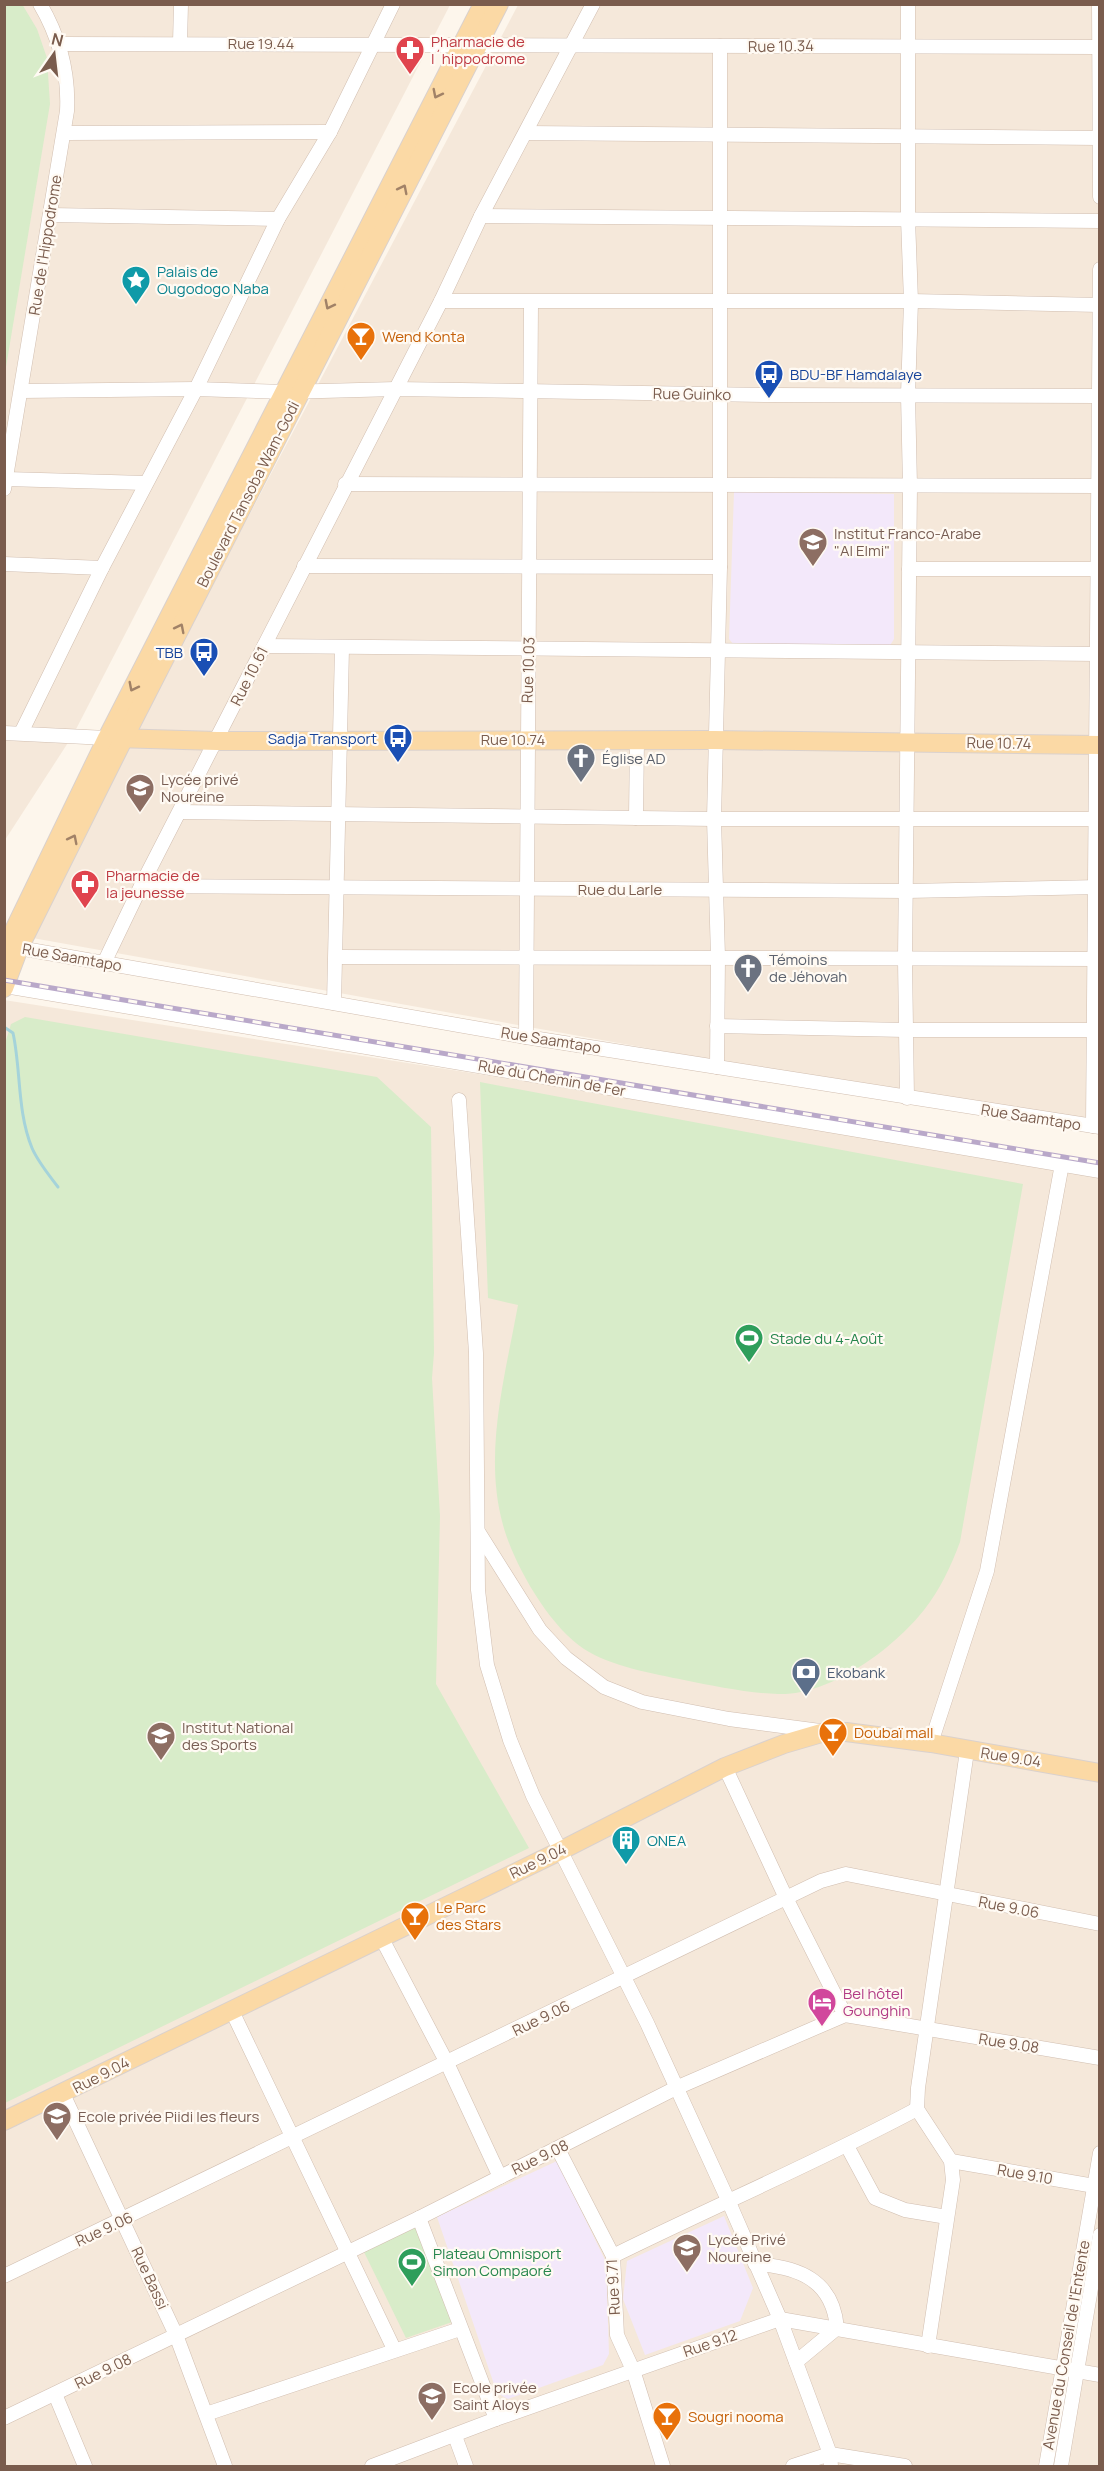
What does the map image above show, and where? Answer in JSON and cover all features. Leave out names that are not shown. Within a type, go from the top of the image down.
[{"type":"main road","name":"Boulevard Tansoba Wam-Godi","points":[[5,987],[9,947],[470,44],[483,4]]},
{"type":"main road","name":"Boulevard Tansoba Wam-Godi","points":[[470,44],[499,4]]},
{"type":"main road","name":"Rue 10.74","points":[[116,738],[217,741],[714,740],[1098,745]]},
{"type":"main road","name":"Rue 9.04","points":[[4,2121],[560,1851],[725,1767],[766,1750],[825,1732],[846,1732],[931,1743],[1100,1773]]},
{"type":"street","name":"Rue de l'Hippodrome","points":[[5,484],[64,133],[68,94],[59,44],[40,4]]},
{"type":"street","points":[[180,43],[181,4]]},
{"type":"street","points":[[21,733],[102,568],[196,389],[278,219],[330,132],[393,4]]},
{"type":"street","name":"Rue 10.61","points":[[104,963],[345,484],[441,301],[481,216],[593,4]]},
{"type":"street","points":[[907,1098],[904,960],[907,891],[910,486],[908,396],[912,301],[908,219],[908,4]]},
{"type":"street","points":[[1099,4],[1100,197]]},
{"type":"street","name":"Rue 19.44","points":[[59,44],[470,44]]},
{"type":"street","name":"Rue 10.34","points":[[470,44],[1099,47]]},
{"type":"street","points":[[717,1067],[718,957],[714,740],[720,567],[721,394],[718,220],[720,46]]},
{"type":"street","points":[[64,133],[330,132]]},
{"type":"street","points":[[526,133],[1099,138]]},
{"type":"street","points":[[50,215],[278,219]]},
{"type":"street","points":[[481,216],[718,220],[1100,221]]},
{"type":"street","points":[[1096,1126],[1100,269]]},
{"type":"street","points":[[441,301],[531,303],[912,301],[1099,305]]},
{"type":"street","name":"Rue 10.03","points":[[526,1036],[528,890],[526,740],[530,567],[531,303]]},
{"type":"street","name":"Rue Guinko","points":[[21,391],[196,389],[293,392],[396,389],[908,396],[1099,396]]},
{"type":"street","points":[[5,484],[146,483]]},
{"type":"street","points":[[345,484],[1098,486]]},
{"type":"street","points":[[4,564],[102,568]]},
{"type":"street","points":[[304,566],[720,567]]},
{"type":"street","points":[[909,569],[1099,569]]},
{"type":"street","points":[[264,646],[1098,654]]},
{"type":"street","points":[[334,1003],[342,648]]},
{"type":"street","points":[[4,733],[116,738]]},
{"type":"street","points":[[636,818],[637,740]]},
{"type":"street","points":[[180,812],[714,819],[1098,819]]},
{"type":"street","name":"Rue du Larle","points":[[141,886],[907,891],[1098,887]]},
{"type":"street","name":"Rue Saamtapo","points":[[9,947],[526,1036],[907,1098],[1096,1126]]},
{"type":"street","points":[[336,957],[1096,959]]},
{"type":"street","name":"Rue du Chemin de Fer","points":[[5,987],[1100,1171]]},
{"type":"street","points":[[717,1026],[905,1030],[1096,1030]]},
{"type":"street","points":[[459,1100],[476,1353],[478,1590],[487,1665],[510,1740],[560,1851],[676,2088],[780,2319],[831,2460]]},
{"type":"street","points":[[931,1743],[987,1571],[1062,1164]]},
{"type":"street","points":[[478,1531],[540,1629],[566,1658],[604,1687],[642,1702],[729,1719],[825,1732]]},
{"type":"street","points":[[928,2346],[953,2180],[951,2161],[917,2109],[925,2030],[967,1751]]},
{"type":"street","points":[[725,1767],[786,1898],[845,2015]]},
{"type":"street","name":"Rue 9.06","points":[[4,2276],[123,2221],[821,1881],[846,1874],[1100,1924]]},
{"type":"street","points":[[381,1937],[447,2063],[500,2177]]},
{"type":"street","points":[[231,2009],[394,2349]]},
{"type":"street","name":"Rue 9.08","points":[[4,2418],[348,2253],[676,2088],[845,2015],[1100,2058]]},
{"type":"street","name":"Rue Bassi","points":[[63,2094],[176,2335],[225,2466]]},
{"type":"street","points":[[613,2256],[847,2146],[917,2109]]},
{"type":"street","points":[[847,2146],[875,2198],[905,2210],[947,2217]]},
{"type":"street","name":"Rue 9.71","points":[[558,2149],[613,2256],[617,2335],[633,2370],[663,2466]]},
{"type":"street","name":"Avenue du Conseil de l'Entente","points":[[1060,2466],[1096,2237],[1100,2153]]},
{"type":"street","name":"Rue 9.10","points":[[951,2161],[1097,2186]]},
{"type":"street","points":[[419,2218],[496,2419]]},
{"type":"street","name":"Avenue du Conseil de l'Entente","points":[[1046,2466],[1062,2369],[1096,2237]]},
{"type":"street","points":[[755,2264],[792,2269],[823,2288],[834,2307],[837,2328],[796,2362]]},
{"type":"street","name":"Rue 9.12","points":[[372,2466],[496,2419],[780,2319],[1100,2375]]},
{"type":"street","points":[[206,2414],[394,2349],[460,2329]]},
{"type":"street","points":[[55,2394],[85,2466]]},
{"type":"street","points":[[455,2436],[466,2466]]},
{"type":"street","points":[[793,2466],[831,2460],[905,2466]]},
{"type":"shaded area","points":[[5,5],[450,5],[73,735],[5,840]]},
{"type":"shaded area","points":[[518,5],[1099,5],[1099,1129],[27,937]]},
{"type":"shaded area","name":"Institut Franco-Arabe \"Al Elmi\"","points":[[734,492],[894,494],[894,639],[889,647],[735,646],[729,639]]},
{"type":"shaded area","points":[[4,1000],[1099,1171],[1099,2466],[5,2466]]},
{"type":"shaded area","points":[[557,2161],[606,2262],[609,2354],[603,2365],[508,2399],[497,2393],[437,2217]]},
{"type":"shaded area","name":"Lycée Privé Noureine","points":[[724,2216],[753,2288],[740,2321],[645,2355],[623,2299],[627,2261]]},
{"type":"green space","points":[[22,4],[37,29],[47,58],[50,104],[5,373],[4,5]]},
{"type":"green space","points":[[25,1017],[377,1077],[431,1127],[434,1353],[432,1378],[440,1516],[436,1684],[529,1848],[5,2103],[4,1047],[11,1024]]},
{"type":"green space","name":"Stade du 4-Août","points":[[480,1082],[1023,1184],[960,1542],[945,1578],[924,1610],[895,1640],[859,1667],[839,1679],[818,1687],[798,1693],[778,1694],[731,1689],[646,1672],[619,1665],[584,1649],[558,1626],[534,1593],[508,1541],[497,1498],[495,1470],[498,1415],[518,1305],[488,1298]]},
{"type":"green space","name":"Plateau Omnisport Simon Compaoré","points":[[423,2224],[455,2321],[406,2338],[364,2252]]},
{"type":"waterway","points":[[4,1027],[13,1033],[27,1134],[37,1158],[58,1187]]},
{"type":"railway","points":[[4,980],[1100,1163]]},
{"type":"place","name":"Pharmacie de l´hippodrome","points":[[410,76]]},
{"type":"place","name":"Palais de Ougodogo Naba","points":[[136,306]]},
{"type":"place","name":"Wend Konta","points":[[361,362]]},
{"type":"place","name":"BDU-BF Hamdalaye","points":[[769,400]]},
{"type":"place","name":"Institut Franco-Arabe \"Al Elmi\"","points":[[813,568]]},
{"type":"place","name":"TBB","points":[[204,678]]},
{"type":"place","name":"Sadja Transport","points":[[398,764]]},
{"type":"place","name":"Église AD","points":[[581,784]]},
{"type":"place","name":"Lycée privé Noureine","points":[[140,814]]},
{"type":"place","name":"Pharmacie de la jeunesse","points":[[85,910]]},
{"type":"place","name":"Témoins de Jéhovah","points":[[748,994]]},
{"type":"place","name":"Stade du 4-Août","points":[[749,1364]]},
{"type":"place","name":"Ekobank","points":[[806,1698]]},
{"type":"place","name":"Doubaï mall","points":[[833,1758]]},
{"type":"place","name":"Institut National des Sports","points":[[161,1762]]},
{"type":"place","name":"ONEA","points":[[626,1866]]},
{"type":"place","name":"Le Parc des Stars","points":[[415,1942]]},
{"type":"place","name":"Bel hôtel Gounghin","points":[[822,2028]]},
{"type":"place","name":"Ecole privée Piidi les fleurs","points":[[57,2142]]},
{"type":"place","name":"Lycée Privé Noureine","points":[[687,2274]]},
{"type":"place","name":"Plateau Omnisport Simon Compaoré","points":[[412,2288]]},
{"type":"place","name":"Ecole privée Saint Aloys","points":[[432,2422]]},
{"type":"place","name":"Sougri nooma","points":[[667,2442]]}]
